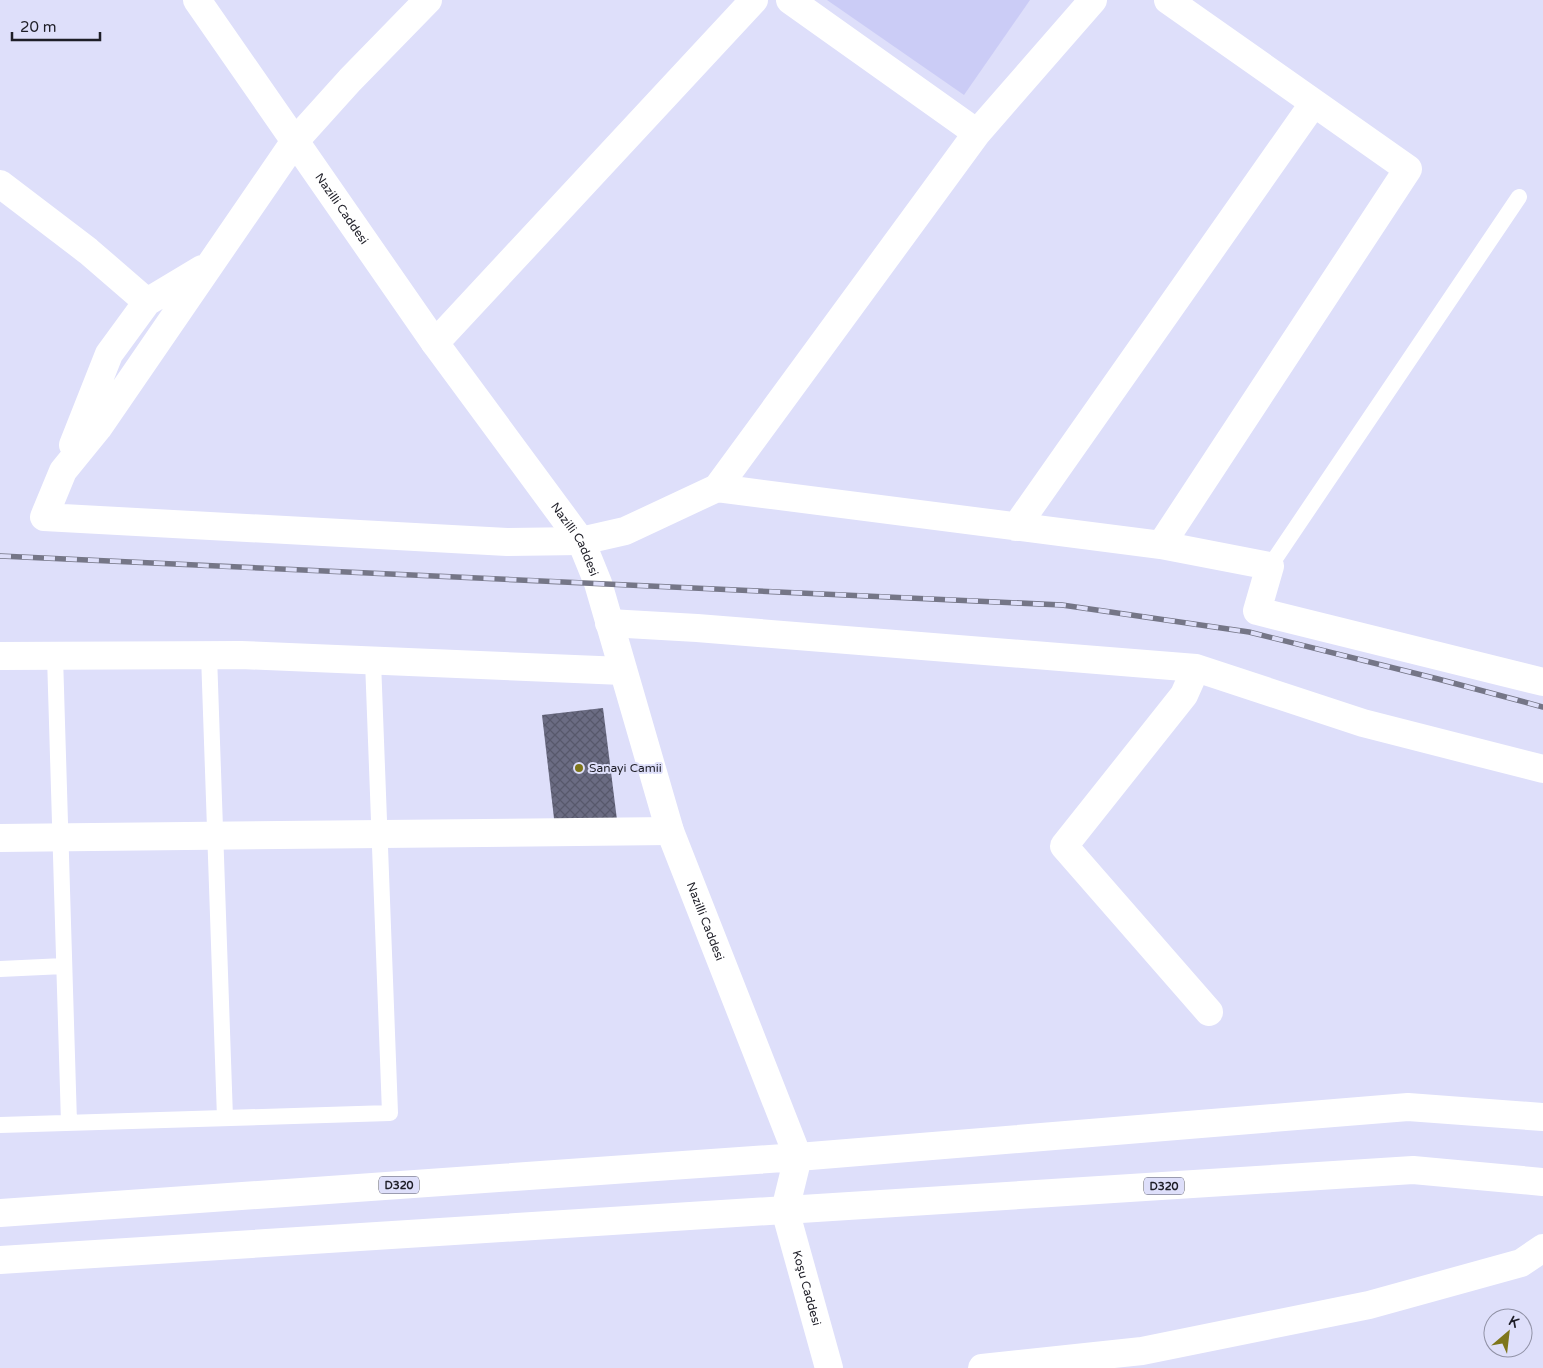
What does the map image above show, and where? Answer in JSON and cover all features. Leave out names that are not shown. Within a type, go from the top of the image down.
[{"type":"main road","name":"Nazilli Caddesi","points":[[197,0],[435,343],[581,541],[598,583],[670,831],[798,1157]]},
{"type":"main road","points":[[63,471],[98,428],[296,141],[350,80],[428,0]]},
{"type":"main road","points":[[435,343],[754,0]]},
{"type":"main road","points":[[790,0],[977,133]]},
{"type":"main road","points":[[210,265],[147,302],[109,354],[44,517],[507,542],[581,541],[625,530],[716,488],[977,133],[1093,0]]},
{"type":"main road","points":[[1161,545],[1408,169],[1313,104],[1168,0]]},
{"type":"main road","points":[[1016,527],[1313,104]]},
{"type":"main road","points":[[0,184],[88,251],[147,302]]},
{"type":"main road","points":[[716,488],[1161,545],[1270,566],[1257,611],[1543,682]]},
{"type":"main road","points":[[608,622],[1196,668],[1363,722],[1543,769]]},
{"type":"main road","points":[[0,656],[241,655],[623,671]]},
{"type":"main road","points":[[1196,668],[1184,695],[1064,846],[1209,1012]]},
{"type":"main road","points":[[0,838],[670,831]]},
{"type":"main road","name":"D320","points":[[0,1213],[798,1157],[1408,1107],[1543,1117]]},
{"type":"main road","points":[[785,1210],[798,1157]]},
{"type":"main road","name":"D320","points":[[0,1260],[1413,1170],[1543,1182]]},
{"type":"main road","name":"Koşu Caddesi","points":[[785,1210],[829,1368]]},
{"type":"main road","points":[[982,1368],[1142,1351],[1369,1305],[1521,1263],[1543,1248]]},
{"type":"lane","points":[[1270,566],[1520,197]]},
{"type":"lane","points":[[55,656],[69,1123]]},
{"type":"lane","points":[[209,656],[225,1118]]},
{"type":"lane","points":[[0,1125],[390,1113],[373,661]]},
{"type":"lane","points":[[0,969],[64,966]]},
{"type":"shaded area","points":[[827,0],[1030,0],[964,95]]},
{"type":"building","name":"Sanayi Camii","points":[[603,708],[617,820],[555,827],[542,715]]},
{"type":"railway","points":[[0,556],[1062,605],[1249,632],[1543,707]]},
{"type":"place","name":"Sanayi Camii","points":[[579,768]]}]
